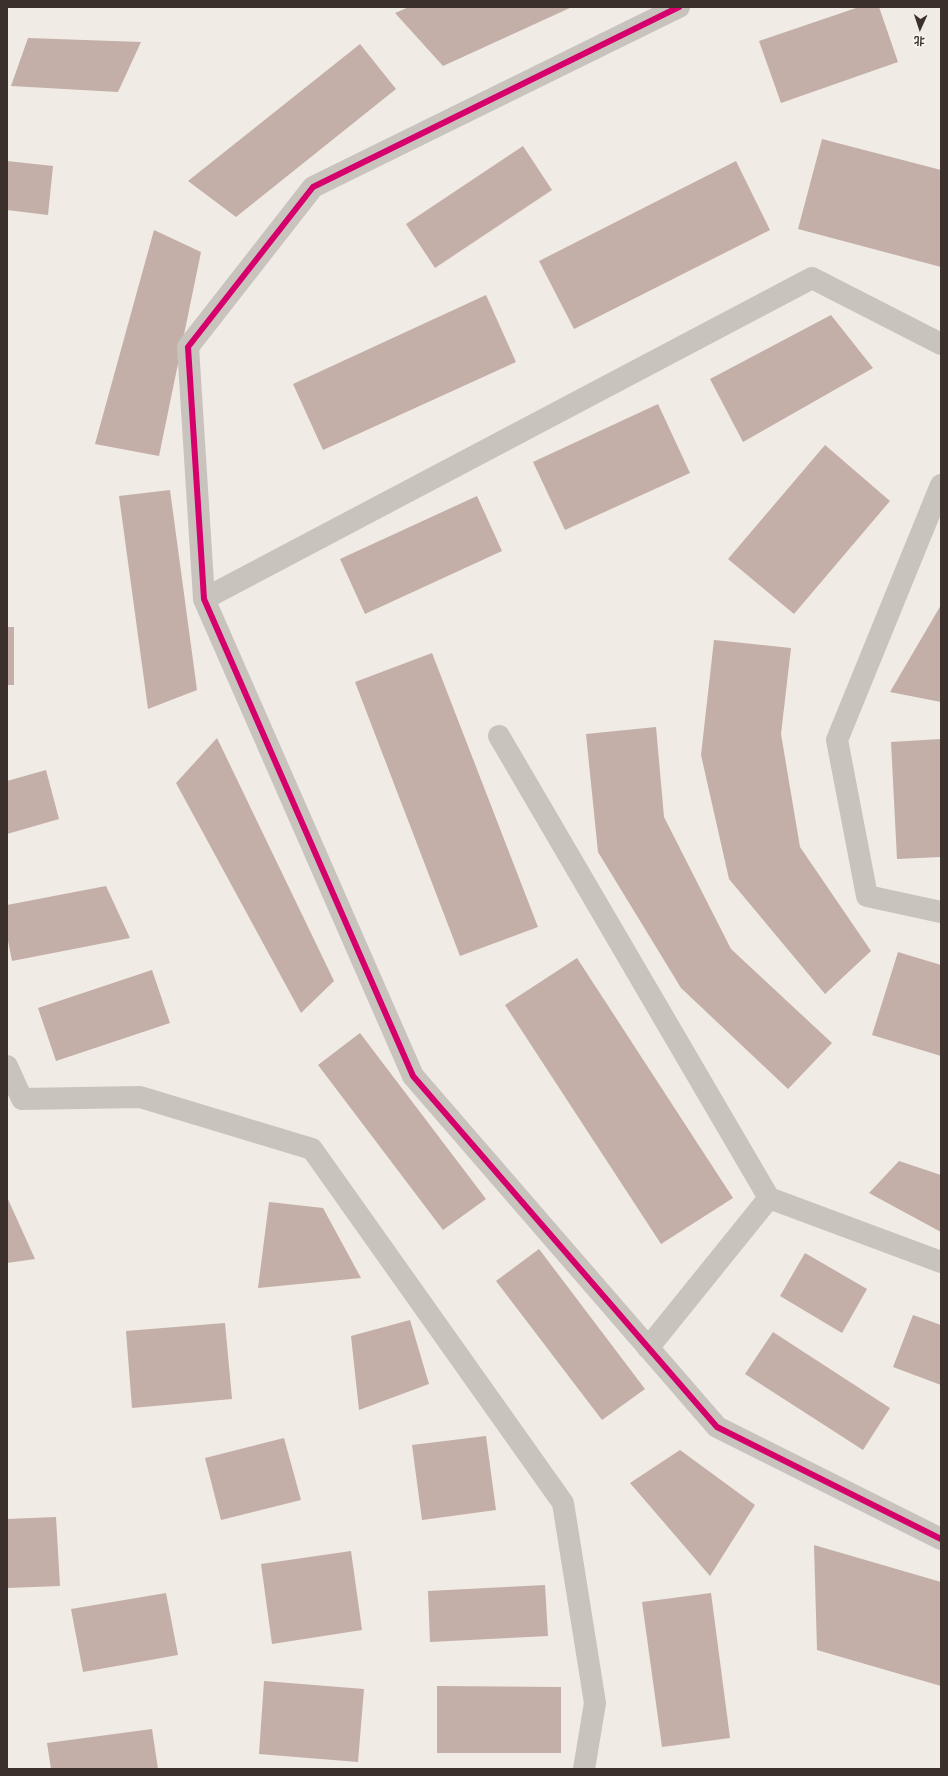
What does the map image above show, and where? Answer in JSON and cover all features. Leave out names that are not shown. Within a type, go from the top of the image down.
[{"type":"street","points":[[679,7],[313,187],[188,347],[204,599],[413,1076],[717,1427],[941,1539]]},
{"type":"street","points":[[204,599],[812,278],[941,344]]},
{"type":"street","points":[[941,485],[837,740],[867,896],[941,912]]},
{"type":"street","points":[[499,736],[769,1198],[941,1262]]},
{"type":"street","points":[[7,1066],[22,1099],[140,1097],[312,1148],[562,1503],[595,1703],[584,1769]]},
{"type":"street","points":[[648,1348],[769,1198]]},
{"type":"building","points":[[409,7],[572,7],[443,66],[395,13]]},
{"type":"building","points":[[859,7],[879,7],[898,62],[781,103],[759,41]]},
{"type":"building","points":[[28,38],[141,42],[118,92],[11,86]]},
{"type":"building","points":[[360,44],[396,89],[236,217],[188,181]]},
{"type":"building","points":[[822,139],[941,170],[941,267],[798,229]]},
{"type":"building","points":[[523,146],[552,190],[435,268],[406,224]]},
{"type":"building","points":[[7,161],[53,166],[48,215],[7,210]]},
{"type":"building","points":[[736,161],[770,230],[574,329],[539,261]]},
{"type":"building","points":[[154,230],[201,252],[159,456],[95,444]]},
{"type":"building","points":[[486,295],[516,362],[323,450],[293,384]]},
{"type":"building","points":[[831,315],[873,368],[743,442],[710,379]]},
{"type":"building","points":[[658,404],[690,473],[565,530],[533,462]]},
{"type":"building","points":[[825,445],[890,501],[794,614],[728,559]]},
{"type":"building","points":[[170,490],[197,690],[148,709],[119,496]]},
{"type":"building","points":[[477,496],[502,551],[365,614],[340,559]]},
{"type":"building","points":[[941,605],[941,702],[890,692]]},
{"type":"building","points":[[7,627],[14,627],[14,685],[7,685]]},
{"type":"building","points":[[714,640],[791,648],[781,734],[800,847],[871,951],[825,994],[729,879],[701,755]]},
{"type":"building","points":[[432,653],[538,927],[460,956],[355,682]]},
{"type":"building","points":[[656,727],[664,817],[731,949],[832,1043],[788,1089],[681,988],[598,852],[586,734]]},
{"type":"building","points":[[217,738],[334,981],[301,1013],[176,783]]},
{"type":"building","points":[[941,739],[941,857],[897,859],[891,742]]},
{"type":"building","points":[[46,770],[59,819],[7,834],[7,781]]},
{"type":"building","points":[[106,886],[130,938],[12,961],[7,936],[7,905]]},
{"type":"building","points":[[898,952],[941,965],[941,1056],[872,1035]]},
{"type":"building","points":[[577,958],[733,1198],[661,1244],[505,1005]]},
{"type":"building","points":[[152,970],[170,1023],[56,1061],[38,1008]]},
{"type":"building","points":[[360,1033],[486,1199],[443,1230],[318,1065]]},
{"type":"building","points":[[899,1161],[941,1175],[941,1232],[869,1193]]},
{"type":"building","points":[[7,1197],[35,1259],[7,1263]]},
{"type":"building","points":[[269,1202],[323,1208],[361,1278],[258,1288]]},
{"type":"building","points":[[539,1249],[645,1389],[602,1420],[496,1281]]},
{"type":"building","points":[[805,1253],[867,1289],[842,1333],[780,1296]]},
{"type":"building","points":[[913,1315],[941,1325],[941,1385],[893,1367]]},
{"type":"building","points":[[410,1320],[429,1384],[359,1410],[351,1336]]},
{"type":"building","points":[[225,1323],[232,1399],[132,1408],[126,1331]]},
{"type":"building","points":[[773,1332],[890,1408],[863,1450],[745,1374]]},
{"type":"building","points":[[486,1436],[496,1510],[422,1520],[412,1445]]},
{"type":"building","points":[[284,1438],[301,1500],[221,1520],[205,1458]]},
{"type":"building","points":[[680,1450],[755,1505],[710,1576],[630,1483]]},
{"type":"building","points":[[56,1517],[60,1586],[7,1588],[7,1519]]},
{"type":"building","points":[[814,1545],[941,1582],[941,1686],[817,1650]]},
{"type":"building","points":[[351,1551],[362,1630],[272,1644],[261,1564]]},
{"type":"building","points":[[545,1585],[548,1636],[430,1642],[428,1591]]},
{"type":"building","points":[[166,1593],[178,1655],[83,1672],[71,1609]]},
{"type":"building","points":[[711,1593],[730,1738],[662,1747],[642,1602]]},
{"type":"building","points":[[264,1681],[364,1689],[358,1762],[259,1754]]},
{"type":"building","points":[[437,1686],[561,1687],[561,1753],[437,1753]]},
{"type":"building","points":[[152,1729],[158,1769],[51,1769],[47,1743]]},
{"type":"cycle path","points":[[679,7],[313,187],[188,347],[204,599],[413,1076],[717,1427],[941,1539]]}]
